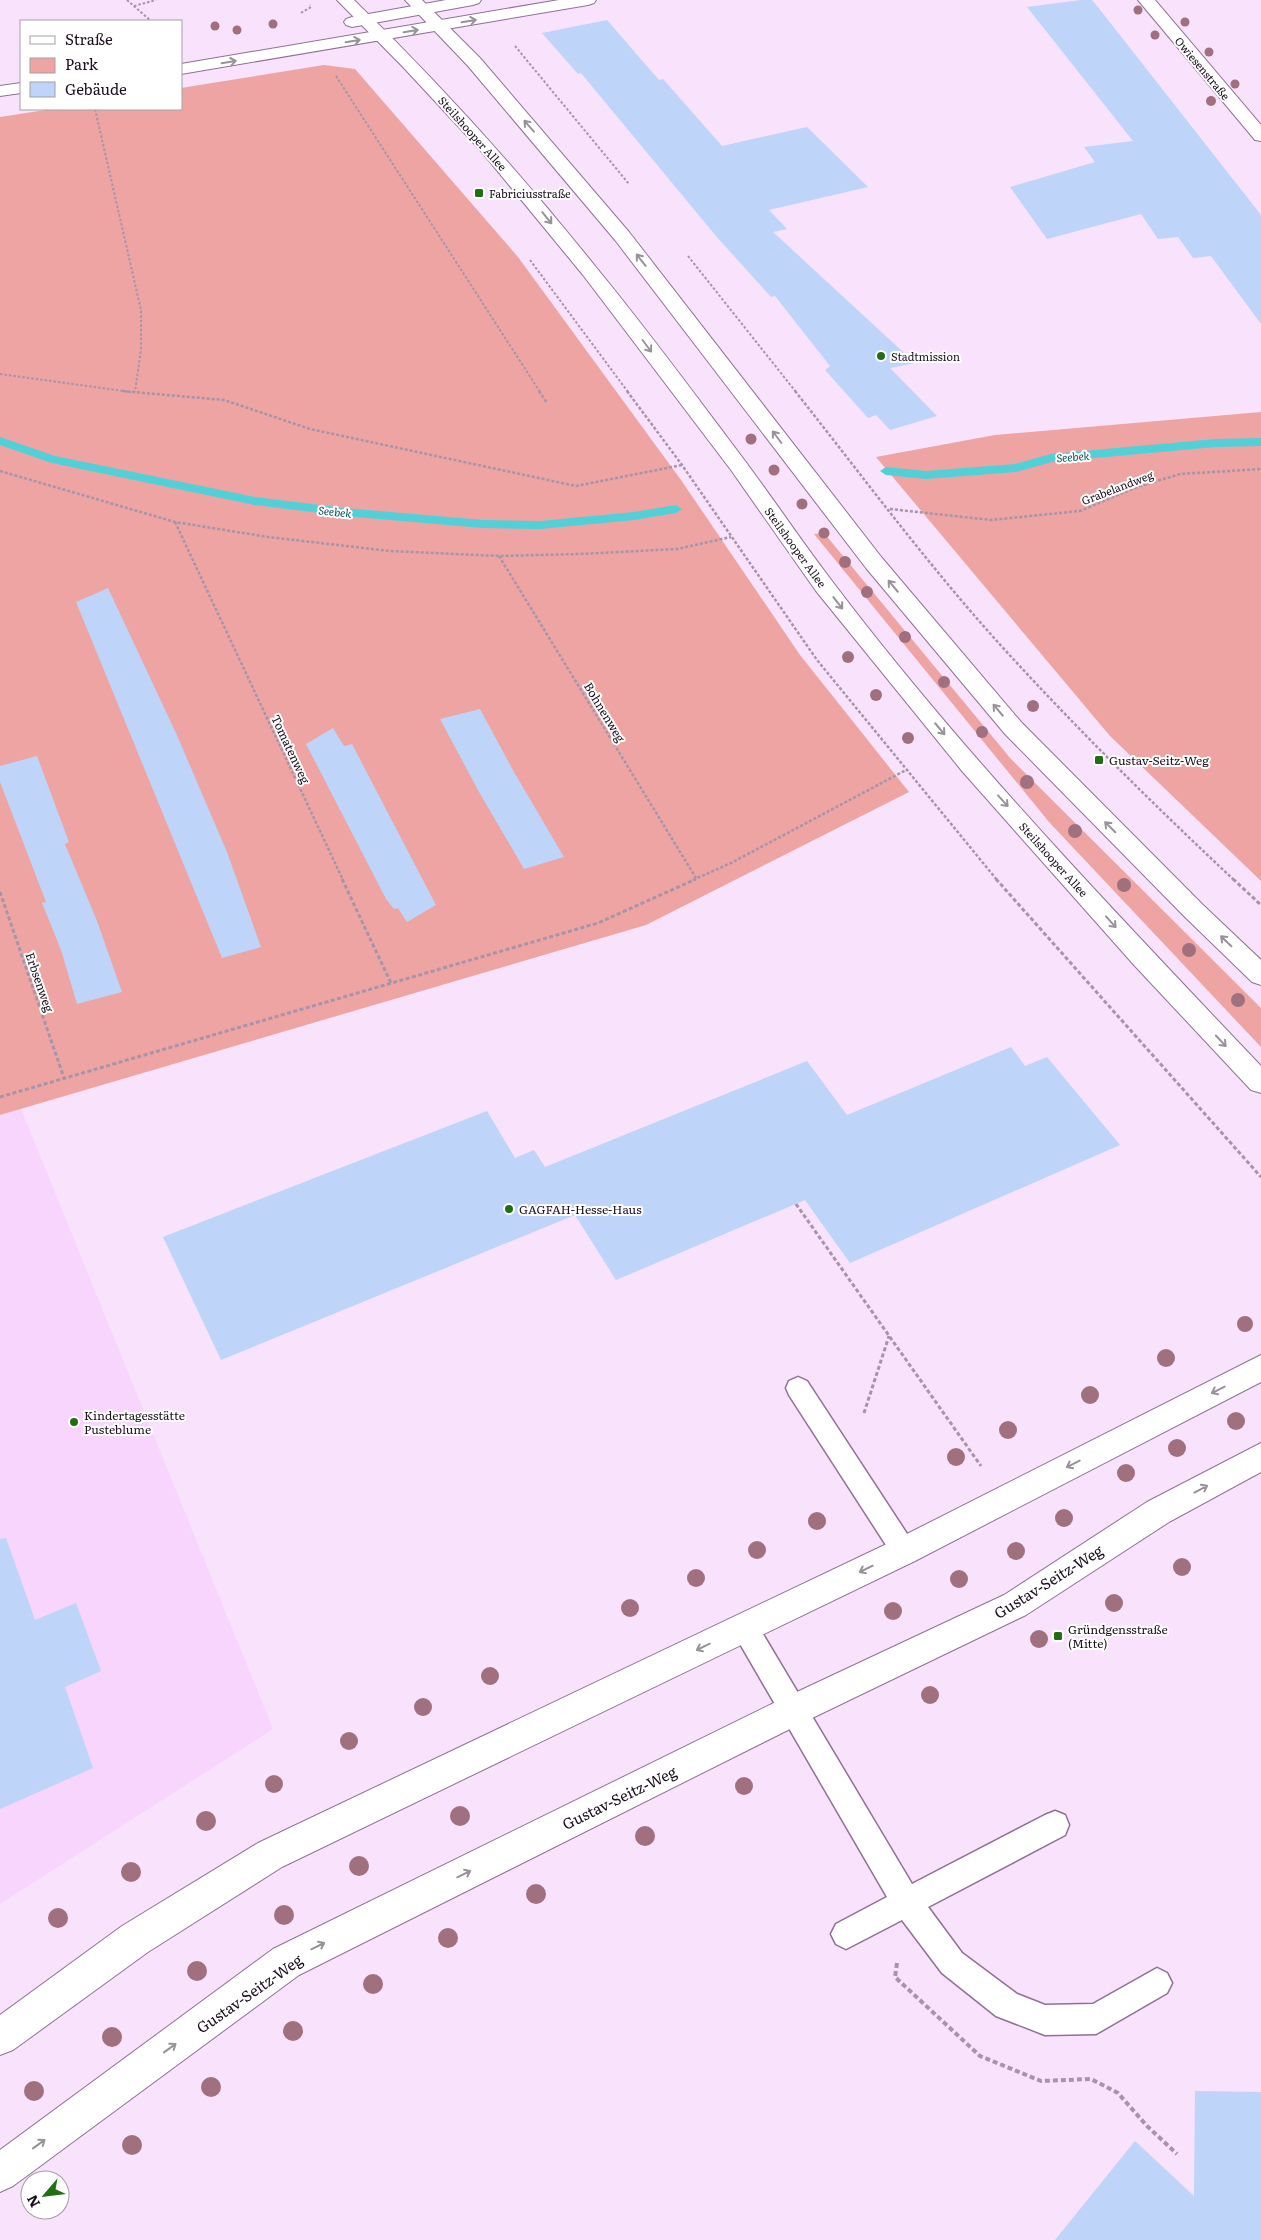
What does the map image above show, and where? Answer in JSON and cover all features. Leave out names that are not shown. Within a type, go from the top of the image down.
[{"type":"main road","name":"Steilshooper Allee","points":[[345,0],[487,147],[590,271],[762,499],[824,586],[964,758],[1143,958],[1261,1083]]},
{"type":"main road","points":[[338,24],[365,20],[418,4],[473,0]]},
{"type":"main road","points":[[182,69],[588,0]]},
{"type":"main road","name":"Owiesenstraße","points":[[1146,0],[1261,136]]},
{"type":"main road","points":[[418,4],[474,62],[622,236],[874,563],[1013,728],[1194,911],[1261,975]]},
{"type":"main road","points":[[182,53],[219,46]]},
{"type":"main road","points":[[0,91],[20,88]]},
{"type":"main road","points":[[0,2037],[135,1939],[270,1855],[904,1551],[1261,1368]]},
{"type":"main road","name":"Gustav-Seitz-Weg","points":[[0,2173],[286,1962],[794,1710],[1015,1605],[1158,1512],[1261,1456]]},
{"type":"lane","points":[[798,1388],[904,1551]]},
{"type":"lane","points":[[745,1628],[907,1903],[952,1962],[1007,2005],[1045,2020],[1096,2019],[1157,1983]]},
{"type":"lane","points":[[846,1934],[1055,1825]]},
{"type":"path","points":[[127,0],[149,20]]},
{"type":"path","points":[[134,6],[156,0]]},
{"type":"path","points":[[513,44],[634,190]]},
{"type":"path","points":[[336,76],[547,403]]},
{"type":"path","points":[[95,110],[141,310],[141,349],[136,393]]},
{"type":"path","points":[[525,253],[682,465],[817,660],[1020,908],[1261,1177]]},
{"type":"path","points":[[686,255],[937,570],[1004,649],[1096,746],[1183,832],[1261,905]]},
{"type":"path","points":[[0,374],[136,393],[224,400],[310,429],[576,486],[682,465]]},
{"type":"path","name":"Grabelandweg","points":[[890,509],[991,520],[1080,511],[1137,487],[1180,474],[1261,469]]},
{"type":"path","points":[[0,471],[175,522],[268,537],[390,551],[499,556],[677,549],[731,537]]},
{"type":"path","name":"Tomatenweg","points":[[175,522],[391,983]]},
{"type":"path","name":"Bohnenweg","points":[[499,556],[696,878]]},
{"type":"path","points":[[0,1097],[598,923],[731,863],[906,770]]},
{"type":"path","name":"Erbsenweg","points":[[0,892],[64,1078]]},
{"type":"path","points":[[796,1204],[1004,1499]]},
{"type":"path","points":[[847,1464],[889,1336]]},
{"type":"shaded area","name":"Kindertagesstätte Pusteblume","points":[[21,1109],[273,1729],[0,1904],[0,1115]]},
{"type":"green space","points":[[324,65],[355,69],[518,257],[681,480],[800,655],[909,792],[646,925],[0,1115],[0,117],[46,110],[182,110],[182,88]]},
{"type":"green space","points":[[1261,412],[1261,881],[1110,736],[876,457],[995,435]]},
{"type":"green space","points":[[824,533],[1011,759],[1261,1008],[1261,1047],[1049,822],[814,534]]},
{"type":"building","points":[[1092,0],[1261,215],[1261,324],[1211,256],[1193,258],[1178,237],[1158,239],[1141,214],[1047,239],[1010,187],[1095,162],[1084,147],[1133,141],[1027,7]]},
{"type":"building","points":[[607,20],[659,80],[663,79],[722,146],[807,127],[868,187],[769,210],[787,229],[773,232],[915,363],[890,368],[937,416],[890,430],[876,415],[868,418],[825,370],[830,366],[775,296],[771,297],[716,236],[581,73],[578,74],[542,33]]},
{"type":"building","points":[[108,588],[176,733],[227,852],[261,947],[222,958],[76,602]]},
{"type":"building","points":[[480,709],[514,772],[564,857],[524,869],[479,792],[440,719]]},
{"type":"building","points":[[333,728],[344,746],[352,744],[436,905],[407,922],[398,908],[394,909],[386,899],[306,744]]},
{"type":"building","points":[[37,756],[69,842],[65,844],[97,921],[122,992],[77,1004],[61,950],[42,903],[46,902],[0,782],[0,766]]},
{"type":"building","name":"GAGFAH-Hesse-Haus","points":[[1011,1047],[1025,1066],[1047,1057],[1120,1145],[850,1263],[805,1200],[616,1280],[575,1215],[221,1360],[163,1237],[487,1111],[515,1158],[534,1150],[545,1167],[807,1061],[847,1115]]},
{"type":"building","points":[[6,1538],[35,1620],[76,1603],[101,1671],[65,1687],[93,1768],[0,1809],[0,1539]]},
{"type":"building","points":[[1195,2091],[1261,2092],[1261,2240],[1055,2240],[1135,2141],[1194,2196]]},
{"type":"waterway","name":"Seebek","points":[[0,441],[52,459],[255,501],[344,512],[483,524],[540,525],[634,516],[676,509]]},
{"type":"waterway","name":"Seebek","points":[[886,471],[926,475],[1016,468],[1051,458],[1215,443],[1261,442]]},
{"type":"place","name":"Fabriciusstraße","points":[[479,193]]},
{"type":"place","name":"Stadtmission","points":[[881,356]]},
{"type":"place","name":"Gustav-Seitz-Weg","points":[[1099,760]]},
{"type":"place","name":"GAGFAH-Hesse-Haus","points":[[509,1209]]},
{"type":"place","name":"Kindertagesstätte Pusteblume","points":[[74,1422]]},
{"type":"place","name":"Gründgensstraße (Mitte)","points":[[1058,1636]]}]
